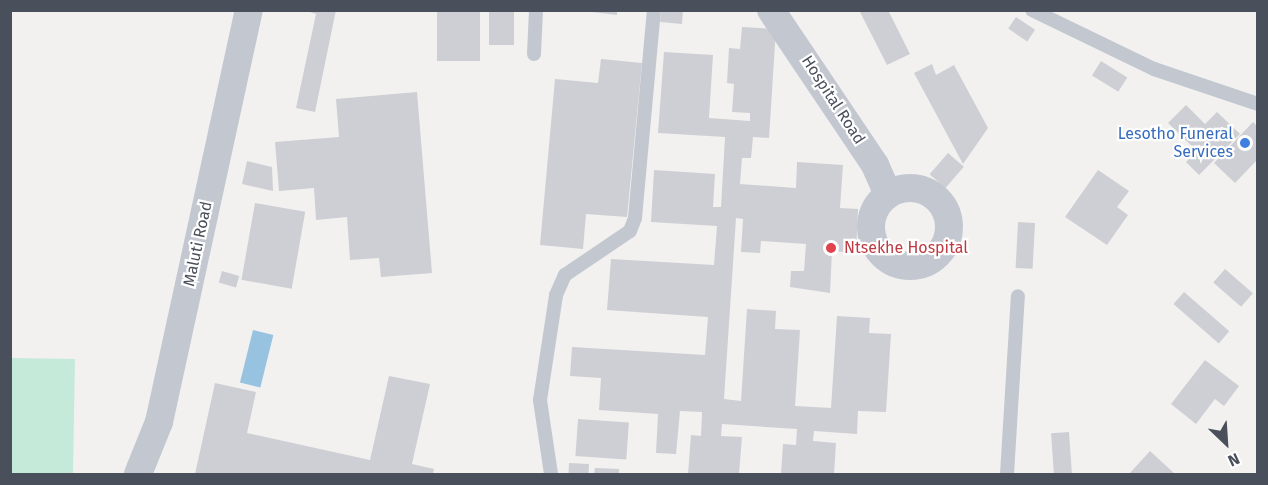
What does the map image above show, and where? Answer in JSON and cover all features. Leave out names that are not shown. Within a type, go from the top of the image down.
[{"type":"street","name":"Maluti Road","points":[[138,474],[159,422],[249,10]]},
{"type":"street","name":"Hospital Road","points":[[771,10],[875,165],[888,194]]},
{"type":"lane","points":[[534,54],[536,10]]},
{"type":"lane","points":[[551,474],[540,400],[556,295],[565,275],[630,231],[635,218],[654,10]]},
{"type":"lane","points":[[1032,10],[1154,69],[1257,104]]},
{"type":"lane","points":[[1007,474],[1018,296]]},
{"type":"green space","points":[[11,358],[75,359],[73,474],[10,474]]},
{"type":"water","points":[[253,330],[273,335],[260,387],[240,382]]},
{"type":"building","points":[[303,10],[336,10],[315,112],[296,108],[316,14]]},
{"type":"building","points":[[437,10],[480,10],[480,61],[437,61]]},
{"type":"building","points":[[489,10],[514,10],[514,45],[489,45]]},
{"type":"building","points":[[575,10],[617,10],[617,15]]},
{"type":"building","points":[[661,10],[683,10],[682,24],[660,22]]},
{"type":"building","points":[[859,10],[888,10],[910,54],[887,65]]},
{"type":"building","points":[[1016,17],[1035,30],[1027,41],[1008,29]]},
{"type":"building","name":"Ntsekhe Hospital","points":[[742,27],[776,29],[769,138],[753,137],[751,158],[742,158],[740,184],[796,188],[797,162],[843,165],[840,208],[858,209],[856,253],[832,251],[830,293],[790,287],[791,271],[804,271],[806,244],[761,241],[760,253],[741,252],[743,219],[736,218],[724,399],[741,401],[747,309],[776,311],[775,329],[800,330],[795,406],[831,408],[837,316],[870,318],[869,333],[891,334],[886,412],[858,411],[857,434],[814,431],[813,441],[836,443],[834,474],[781,474],[783,444],[796,445],[797,429],[722,424],[721,436],[742,437],[739,474],[688,474],[691,435],[701,436],[702,412],[680,411],[676,454],[656,453],[658,414],[599,410],[601,378],[570,376],[572,347],[705,355],[708,317],[607,310],[611,259],[714,265],[717,226],[651,222],[654,170],[715,174],[713,207],[721,207],[725,137],[658,133],[664,52],[713,55],[709,118],[750,121],[750,113],[732,112],[734,84],[727,83],[729,48],[740,49]]},
{"type":"building","points":[[601,59],[642,63],[627,217],[586,214],[583,249],[540,245],[555,79],[598,83]]},
{"type":"building","points":[[1101,61],[1127,77],[1118,92],[1092,75]]},
{"type":"building","points":[[932,64],[936,75],[954,65],[988,128],[963,164],[914,73]]},
{"type":"building","points":[[417,92],[432,273],[381,277],[379,258],[350,260],[347,217],[316,220],[314,188],[279,191],[275,142],[339,137],[336,99]]},
{"type":"building","points":[[1186,105],[1205,124],[1217,112],[1240,134],[1199,175],[1186,162],[1197,151],[1168,123]]},
{"type":"building","name":"Lesotho Funeral Services","points":[[1253,122],[1258,127],[1258,159],[1235,183],[1214,163]]},
{"type":"building","points":[[948,153],[964,167],[945,188],[930,174]]},
{"type":"building","points":[[247,161],[272,167],[273,191],[242,184]]},
{"type":"building","points":[[1098,170],[1129,191],[1117,207],[1128,215],[1107,245],[1065,217]]},
{"type":"building","points":[[255,203],[305,212],[292,289],[241,280]]},
{"type":"building","points":[[1018,222],[1035,223],[1033,269],[1016,268]]},
{"type":"building","points":[[1225,269],[1253,293],[1241,307],[1213,283]]},
{"type":"building","points":[[222,271],[239,276],[236,287],[219,283]]},
{"type":"building","points":[[1184,292],[1229,331],[1219,343],[1174,304]]},
{"type":"building","points":[[1205,360],[1239,386],[1224,406],[1215,399],[1196,424],[1171,404]]},
{"type":"building","points":[[389,376],[430,384],[412,464],[434,469],[433,474],[195,474],[215,383],[256,392],[247,433],[370,460]]},
{"type":"building","points":[[578,419],[629,423],[626,459],[575,456]]},
{"type":"building","points":[[1069,432],[1072,474],[1054,474],[1051,433]]},
{"type":"building","points":[[1150,451],[1175,474],[1129,474]]},
{"type":"building","points":[[569,463],[589,464],[588,474],[568,474]]},
{"type":"building","points":[[595,468],[619,469],[619,474],[594,474]]},
{"type":"place","name":"Lesotho Funeral Services","points":[[1245,143]]},
{"type":"place","name":"Ntsekhe Hospital","points":[[831,248]]}]
